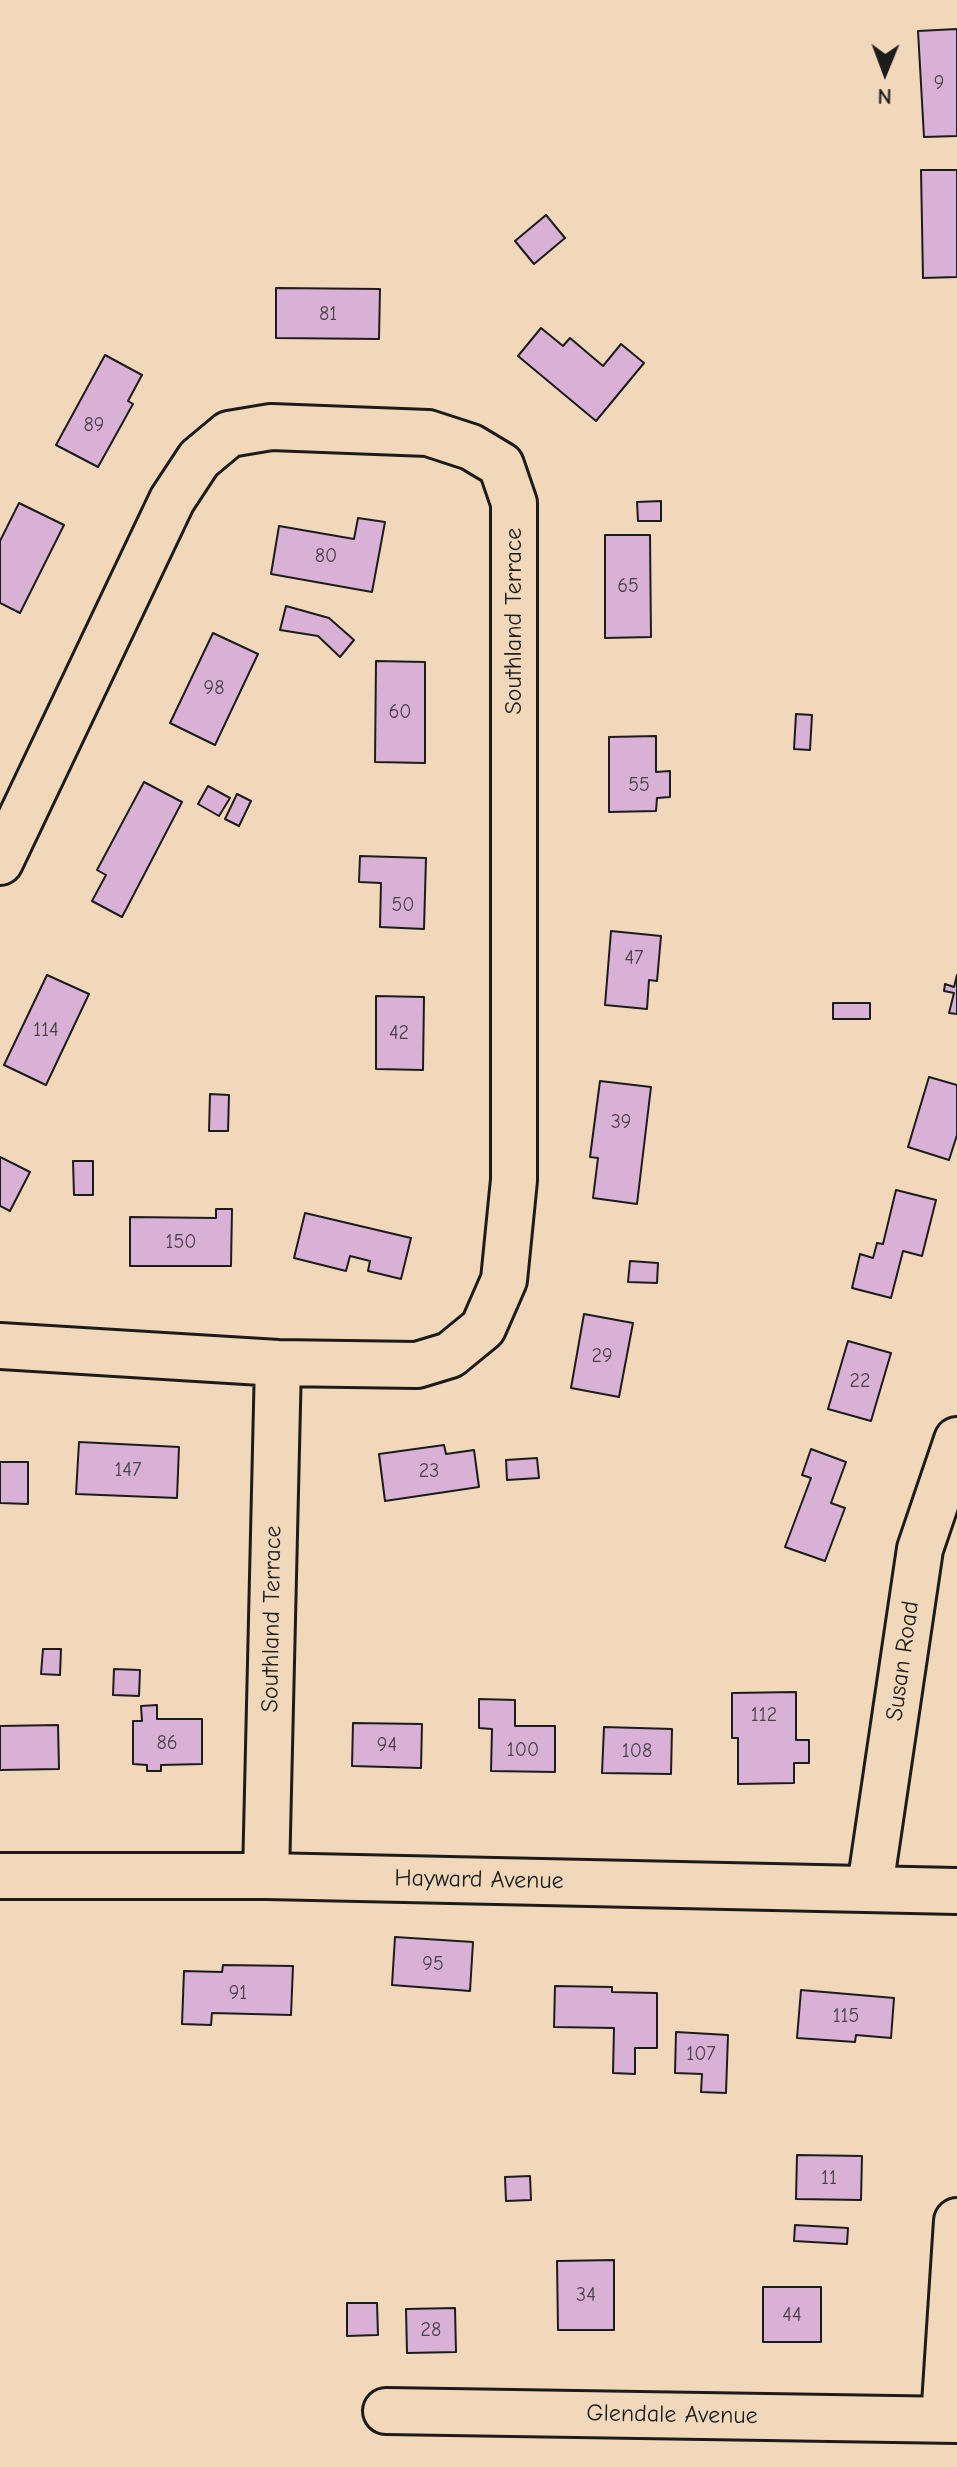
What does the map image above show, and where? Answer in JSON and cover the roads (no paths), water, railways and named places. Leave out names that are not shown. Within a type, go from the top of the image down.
[{"type":"street","name":"Southland Terrace","points":[[0,862],[172,500],[199,459],[229,434],[271,427],[428,433],[471,447],[501,465],[514,503],[514,1180],[504,1280],[483,1328],[450,1355],[417,1365],[278,1363],[0,1346]]},
{"type":"street","name":"Southland Terrace","points":[[266,1876],[278,1363]]},
{"type":"street","name":"Susan Road","points":[[870,1887],[920,1549],[957,1440]]},
{"type":"street","name":"Hayward Avenue","points":[[0,1876],[266,1876],[957,1891]]},
{"type":"street","points":[[950,2420],[957,2221]]},
{"type":"street","name":"Glendale Avenue","points":[[386,2411],[950,2420]]}]
